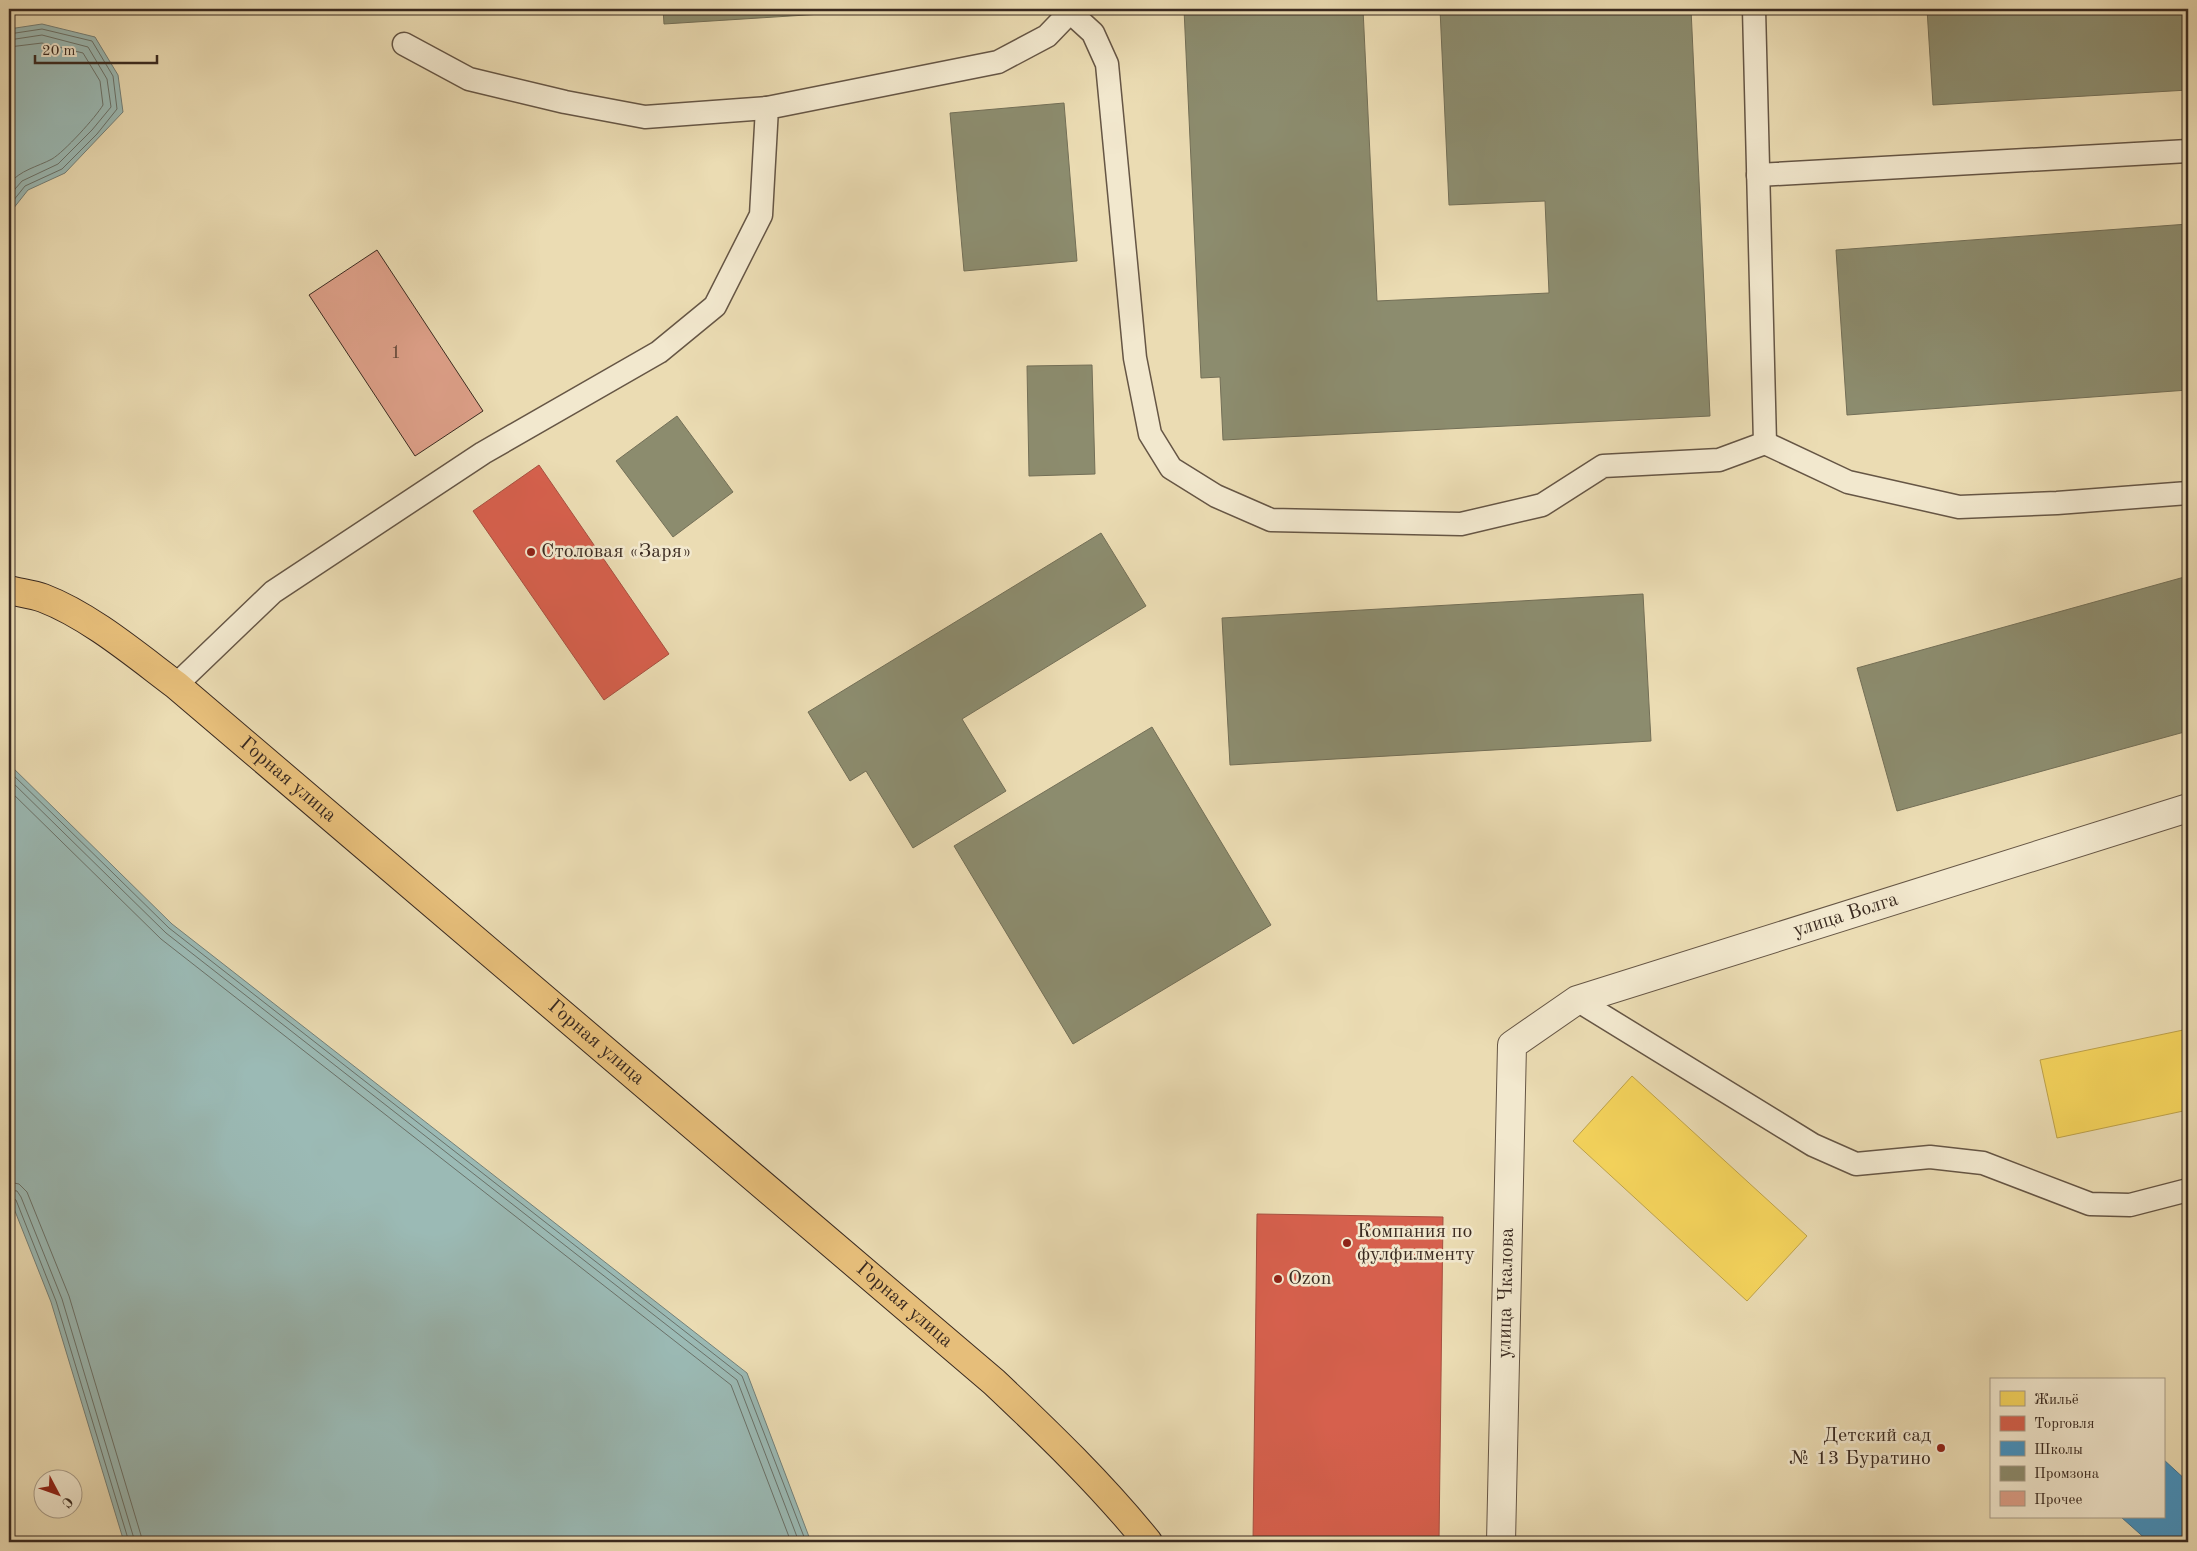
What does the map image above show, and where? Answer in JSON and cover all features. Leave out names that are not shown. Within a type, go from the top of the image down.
[{"type":"main road","name":"Горная улица","points":[[9,590],[42,598],[87,621],[126,647],[176,685],[994,1382],[1057,1441],[1125,1514],[1148,1542]]},
{"type":"street","name":"улица Волга","points":[[1512,1045],[1577,1000],[2188,808]]},
{"type":"street","name":"улица Чкалова","points":[[1501,1542],[1512,1045]]},
{"type":"lane","points":[[1754,9],[1765,443]]},
{"type":"lane","points":[[404,44],[469,79],[565,102],[645,117],[767,108],[998,62],[1047,36],[1071,10],[1093,33],[1107,64],[1135,358],[1150,434],[1171,468],[1216,496],[1271,520],[1461,524],[1542,505],[1603,466],[1719,460],[1765,443],[1848,482],[1959,508],[2188,493]]},
{"type":"lane","points":[[176,685],[273,592],[483,453],[658,352],[715,306],[761,215],[767,108]]},
{"type":"lane","points":[[1758,175],[2188,151]]},
{"type":"lane","points":[[1577,1000],[1813,1146],[1856,1164],[1930,1157],[1983,1163],[2090,1204],[2130,1205],[2188,1190]]},
{"type":"water","points":[[42,24],[95,37],[118,75],[123,112],[65,173],[28,190],[9,214],[9,29]]},
{"type":"water","points":[[9,764],[172,924],[747,1373],[811,1542],[124,1542],[51,1302],[9,1196]]},
{"type":"building: Жильё","points":[[2188,1029],[2188,1110],[2057,1138],[2040,1060]]},
{"type":"building: Жильё","points":[[1632,1076],[1807,1236],[1747,1301],[1573,1141]]},
{"type":"building: Торговля","points":[[539,465],[669,654],[604,700],[473,511]]},
{"type":"building: Торговля","points":[[1257,1214],[1443,1217],[1439,1542],[1253,1542]]},
{"type":"building: Школы","points":[[2164,1460],[2188,1482],[2188,1542],[2149,1542],[2122,1518],[2164,1518]]},
{"type":"building: Промзона","points":[[663,9],[901,9],[664,24]]},
{"type":"building: Промзона","points":[[1184,9],[1363,9],[1377,301],[1549,293],[1545,201],[1449,205],[1440,9],[1691,9],[1710,416],[1223,440],[1220,377],[1201,378]]},
{"type":"building: Промзона","points":[[1927,9],[2188,9],[2188,90],[1933,105]]},
{"type":"building: Промзона","points":[[1064,103],[1077,261],[964,271],[950,113]]},
{"type":"building: Промзона","points":[[2188,224],[2188,390],[1847,415],[1836,250]]},
{"type":"building: Промзона","points":[[1092,365],[1095,474],[1029,476],[1027,366]]},
{"type":"building: Промзона","points":[[677,416],[733,492],[673,537],[616,461]]},
{"type":"building: Промзона","points":[[1101,533],[1146,606],[962,719],[1006,791],[913,848],[866,771],[850,781],[808,712]]},
{"type":"building: Промзона","points":[[2188,576],[2188,731],[1897,811],[1857,668]]},
{"type":"building: Промзона","points":[[1643,594],[1651,741],[1230,765],[1222,618]]},
{"type":"building: Промзона","points":[[1152,727],[1271,925],[1073,1044],[954,846]]},
{"type":"building: Прочее","points":[[377,250],[483,411],[415,456],[309,295]]},
{"type":"place","name":"Столовая «Заря»","points":[[531,552]]},
{"type":"place","name":"Компания по фулфилменту","points":[[1347,1243]]},
{"type":"place","name":"Ozon","points":[[1278,1279]]},
{"type":"place","name":"Детский сад № 13 Буратино","points":[[1941,1448]]}]
